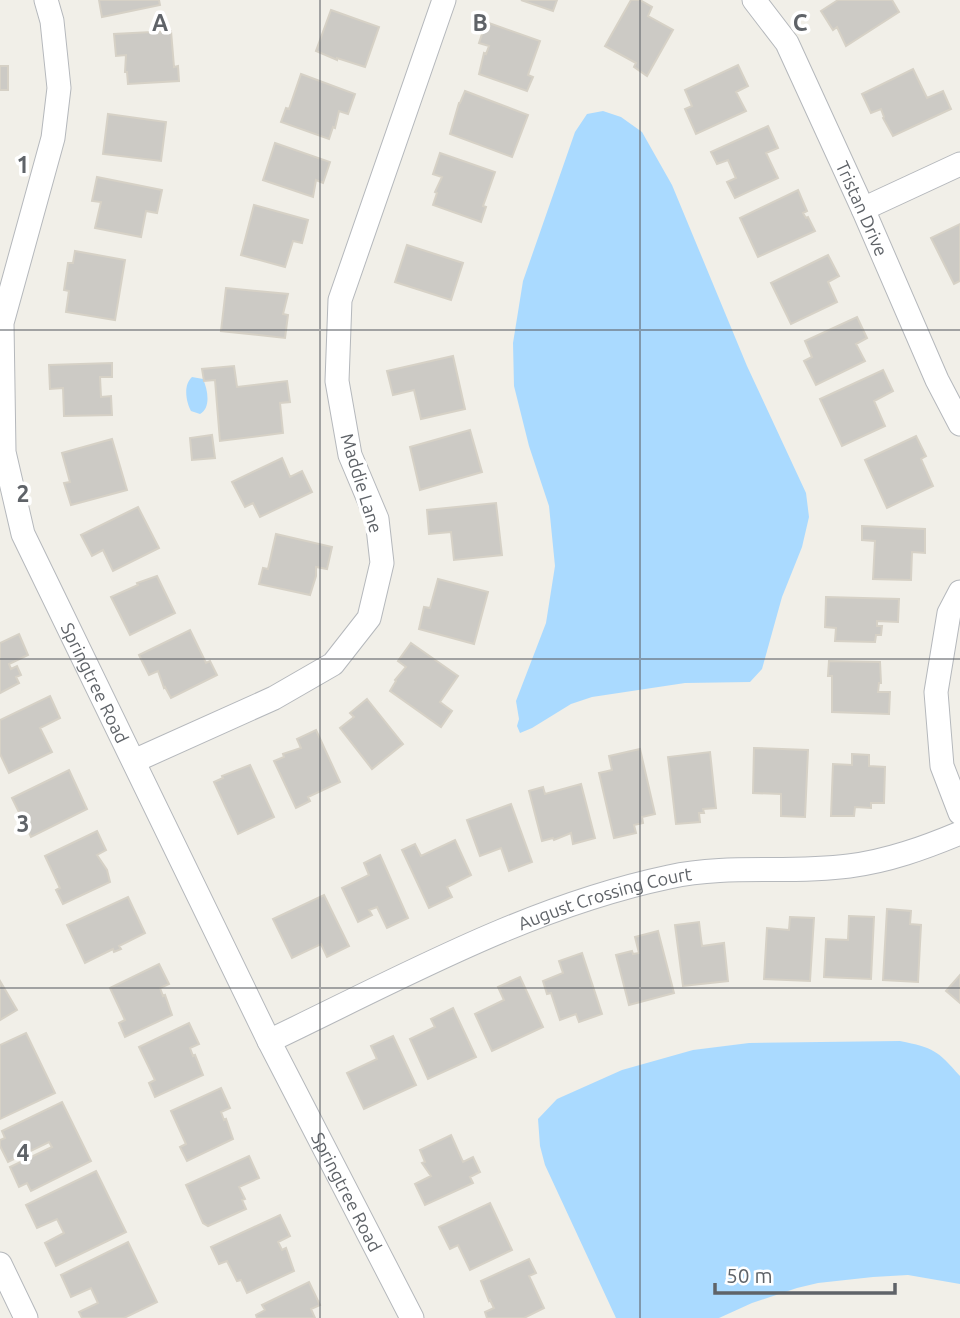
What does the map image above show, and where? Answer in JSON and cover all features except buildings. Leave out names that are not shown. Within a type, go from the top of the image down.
[{"type":"street","name":"Springtree Road","points":[[46,0],[52,20],[60,89],[55,126],[43,180],[1,323],[4,452],[23,534],[269,1041],[412,1318]]},
{"type":"street","name":"Maddie Lane","points":[[134,761],[274,698],[332,664],[369,618],[382,563],[376,519],[350,455],[337,381],[340,300],[444,0]]},
{"type":"street","name":"Tristan Drive","points":[[754,0],[787,43],[937,380],[960,424]]},
{"type":"street","points":[[863,209],[960,164]]},
{"type":"street","points":[[960,592],[949,612],[936,692],[942,766],[960,813]]},
{"type":"street","name":"August Crossing Court","points":[[269,1041],[520,922],[595,895],[672,876],[726,870],[848,867],[911,854],[960,833]]},
{"type":"street","points":[[0,1264],[26,1318]]},
{"type":"water","points":[[603,111],[621,117],[642,132],[672,185],[747,366],[806,493],[809,517],[802,547],[782,597],[762,669],[750,682],[685,683],[592,697],[571,704],[520,733],[517,726],[519,719],[516,701],[546,623],[555,566],[549,506],[529,446],[514,386],[513,343],[523,281],[575,132],[587,114]]},
{"type":"water","points":[[192,377],[203,379],[206,388],[206,408],[200,414],[191,411],[187,398],[187,384]]},
{"type":"water","points":[[900,1041],[934,1051],[960,1076],[960,1284],[908,1275],[873,1277],[797,1288],[752,1303],[719,1318],[616,1318],[545,1165],[538,1119],[557,1099],[622,1070],[693,1050],[749,1043]]}]
